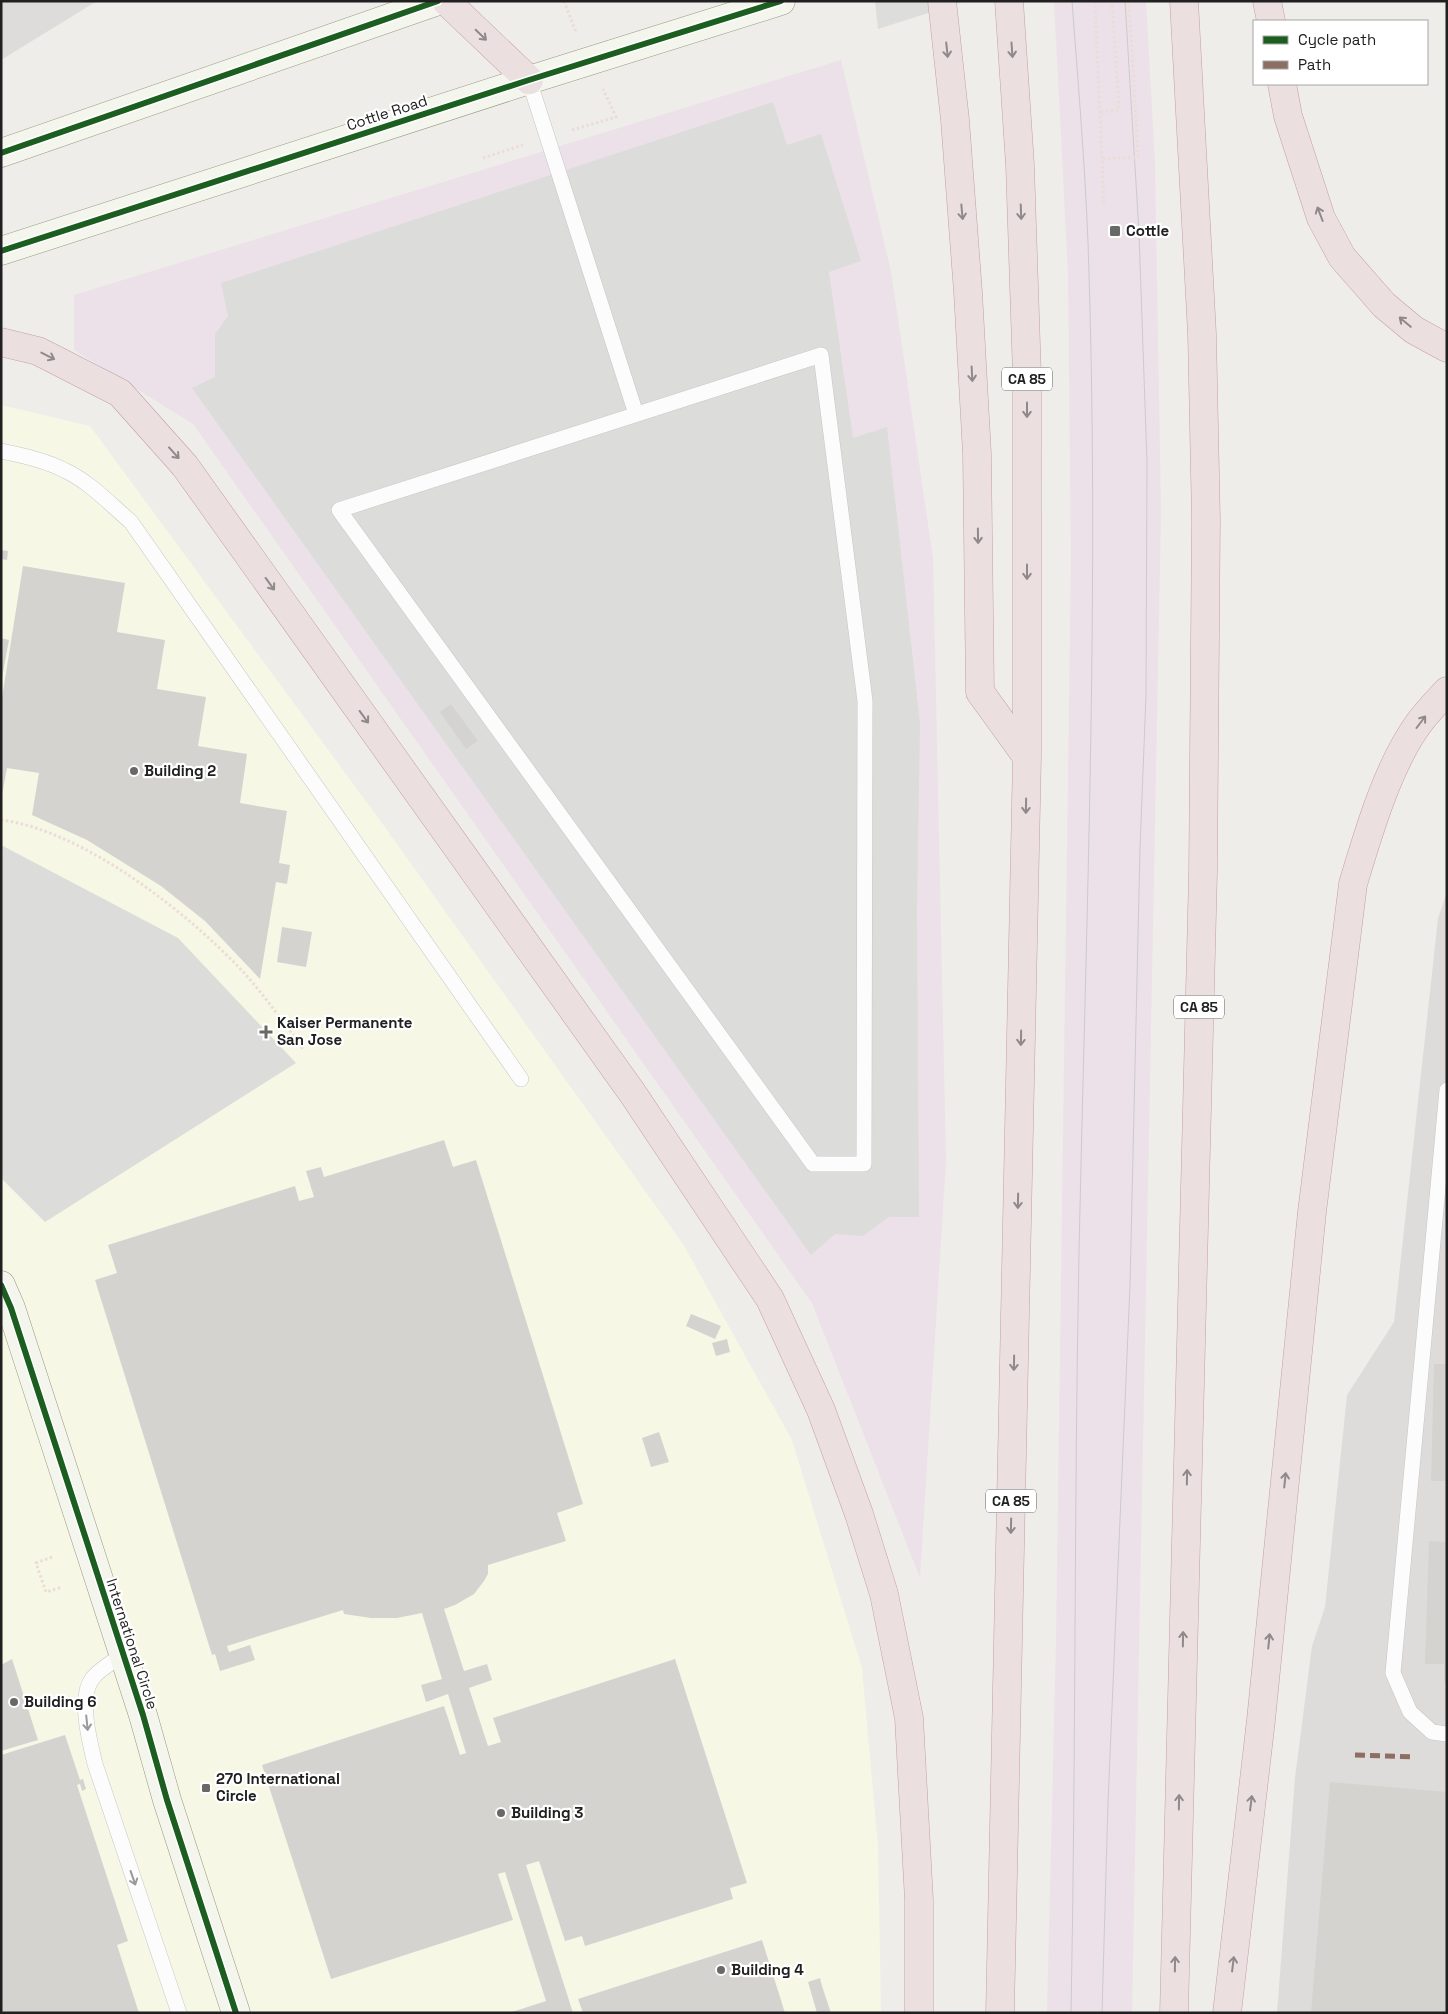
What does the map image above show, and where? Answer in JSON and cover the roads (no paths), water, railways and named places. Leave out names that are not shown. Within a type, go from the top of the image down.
[{"type":"highway","points":[[446,1],[529,80]]},
{"type":"highway","points":[[942,1],[955,120],[968,292],[976,454],[980,692],[1027,757]]},
{"type":"highway","name":"CA 85","points":[[1000,2013],[1027,757],[1027,376],[1020,165],[1009,1]]},
{"type":"highway","name":"CA 85","points":[[1174,2013],[1203,873],[1206,520],[1202,334],[1184,1]]},
{"type":"highway","points":[[1267,1],[1270,20]]},
{"type":"highway","points":[[1282,85],[1288,116],[1321,218],[1342,257],[1384,305],[1414,330],[1447,348]]},
{"type":"highway","points":[[1,342],[38,351],[120,392],[185,466],[633,1094],[770,1299],[821,1410],[859,1514],[884,1594],[909,1718],[919,1900],[919,2013]]},
{"type":"highway","points":[[1227,2013],[1261,1720],[1312,1212],[1353,884],[1369,832],[1400,756],[1418,724],[1447,691]]},
{"type":"main road","points":[[1,153],[438,1]]},
{"type":"main road","name":"Cottle Road","points":[[1,251],[529,80],[781,1]]},
{"type":"main road","name":"International Circle","points":[[1,1285],[11,1308],[143,1715],[167,1800],[236,2013]]},
{"type":"lane","points":[[529,80],[636,414]]},
{"type":"lane","points":[[821,355],[865,701],[864,1164],[813,1164],[339,510],[636,414],[821,355]]},
{"type":"lane","points":[[1,451],[28,457],[64,469],[88,484],[131,522],[521,1079]]},
{"type":"lane","points":[[1447,1090],[1393,1673],[1410,1712],[1432,1732],[1447,1734]]},
{"type":"lane","points":[[122,1655],[92,1678],[87,1690],[86,1706],[89,1737],[95,1764],[179,2013]]},
{"type":"tram line","points":[[1071,2013],[1077,1349],[1091,749],[1093,496],[1088,243],[1072,1]]},
{"type":"tram line","points":[[1102,2013],[1108,1802],[1130,1285],[1140,848],[1146,695],[1147,462],[1139,233],[1125,1]]},
{"type":"place","name":"Cottle","points":[[1115,231]]},
{"type":"place","name":"Building 2","points":[[134,771]]},
{"type":"place","name":"Kaiser Permanente San Jose","points":[[266,1032]]},
{"type":"place","name":"Building 6","points":[[14,1702]]},
{"type":"place","name":"270 International Circle","points":[[206,1788]]},
{"type":"place","name":"Building 3","points":[[501,1813]]},
{"type":"place","name":"Building 4","points":[[721,1970]]}]
